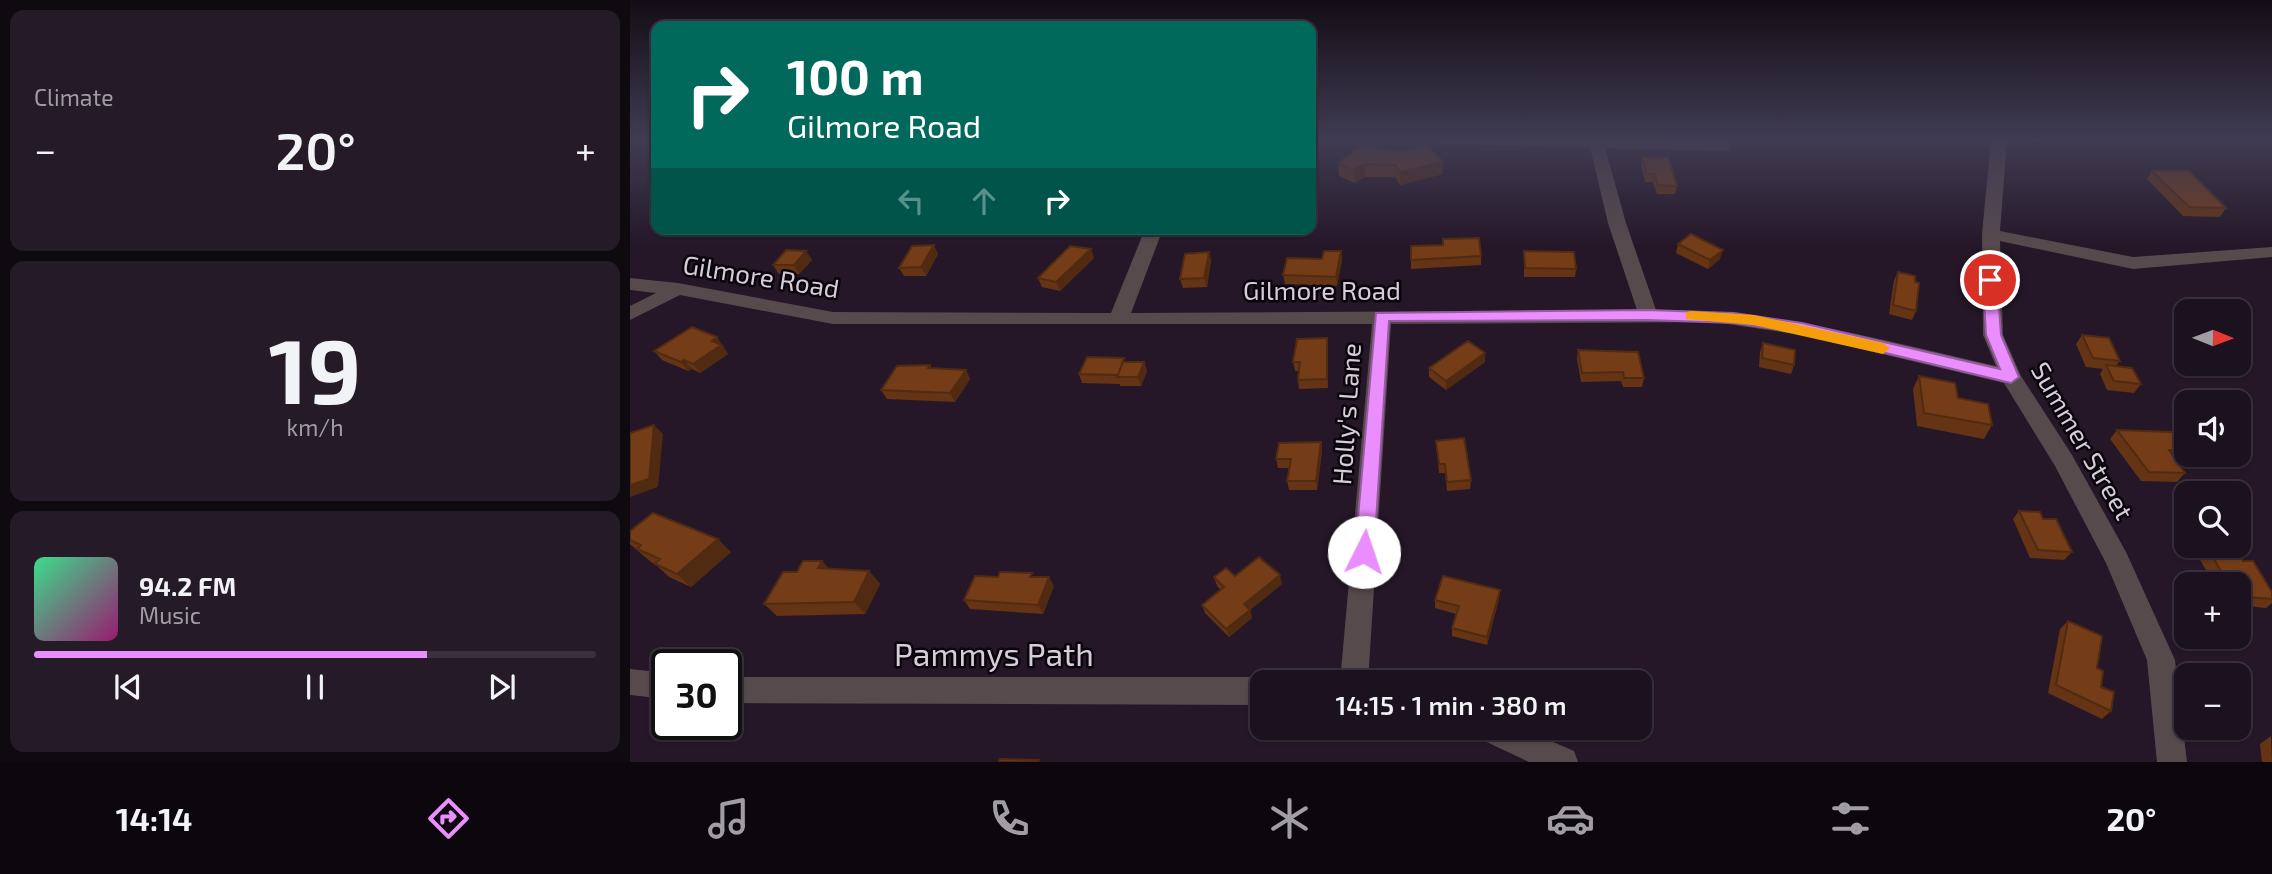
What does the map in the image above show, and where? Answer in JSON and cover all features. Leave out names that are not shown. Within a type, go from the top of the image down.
[{"type":"street","points":[[1604,175],[1617,223],[1648,315]]},
{"type":"street","name":"Summer Street","points":[[1996,175],[1991,234],[1993,335],[2011,377],[2064,461],[2118,560],[2161,660],[2172,762]]},
{"type":"street","points":[[1991,234],[2133,263],[2272,252]]},
{"type":"street","points":[[1119,318],[1152,235]]},
{"type":"street","name":"Gilmore Road","points":[[630,284],[678,289],[833,318],[1648,315],[1754,320],[2011,377]]},
{"type":"street","points":[[630,314],[678,289]]},
{"type":"street","name":"Holly's Lane","points":[[1355,670],[1381,317]]},
{"type":"street","points":[[630,682],[651,684]]},
{"type":"street","name":"Pammys Path","points":[[742,690],[1250,691]]},
{"type":"street","points":[[1506,740],[1527,754],[1563,762]]},
{"type":"building","points":[[1655,175],[1673,175],[1677,186],[1658,185]]},
{"type":"building","points":[[2156,175],[2193,175],[2226,208],[2189,207]]},
{"type":"building","points":[[1691,234],[1723,250],[1710,260],[1678,244]]},
{"type":"building","points":[[1479,238],[1481,256],[1411,260],[1411,246],[1443,245],[1443,239]]},
{"type":"building","points":[[934,245],[921,267],[899,268],[912,246]]},
{"type":"building","points":[[1070,246],[1091,249],[1056,282],[1038,278]]},
{"type":"building","points":[[786,250],[806,251],[794,265],[773,265]]},
{"type":"building","points":[[1324,251],[1341,251],[1336,277],[1283,275],[1287,258],[1322,259]]},
{"type":"building","points":[[1524,251],[1574,252],[1576,269],[1525,268]]},
{"type":"building","points":[[1209,252],[1204,278],[1180,279],[1185,254]]},
{"type":"building","points":[[1898,272],[1915,276],[1915,282],[1919,283],[1916,311],[1893,305]]},
{"type":"building","points":[[692,327],[717,337],[712,341],[721,345],[693,364],[654,351]]},
{"type":"building","points":[[2082,335],[2109,338],[2120,361],[2093,358]]},
{"type":"building","points":[[1327,338],[1327,379],[1298,380],[1300,362],[1293,362],[1297,339]]},
{"type":"building","points":[[1468,341],[1485,353],[1446,381],[1429,368]]},
{"type":"building","points":[[1763,343],[1795,350],[1794,365],[1762,358]]},
{"type":"building","points":[[1578,350],[1638,352],[1644,378],[1624,378],[1623,372],[1582,373]]},
{"type":"building","points":[[1087,357],[1124,358],[1118,375],[1079,374]]},
{"type":"building","points":[[1123,362],[1144,362],[1138,377],[1117,377]]},
{"type":"building","points":[[930,365],[928,368],[966,370],[950,393],[881,390],[897,366]]},
{"type":"building","points":[[2106,365],[2132,368],[2141,384],[2114,381]]},
{"type":"building","points":[[1919,376],[1955,383],[1958,398],[1988,404],[1992,425],[1924,413]]},
{"type":"building","points":[[654,425],[649,479],[630,485],[630,433]]},
{"type":"building","points":[[2117,430],[2172,432],[2174,450],[2169,450],[2174,457],[2174,467],[2181,467],[2185,473],[2149,472]]},
{"type":"building","points":[[1464,438],[1471,480],[1447,482],[1445,464],[1439,464],[1436,441]]},
{"type":"building","points":[[1321,442],[1316,481],[1287,481],[1291,459],[1276,459],[1279,443]]},
{"type":"building","points":[[2019,511],[2040,512],[2043,519],[2056,519],[2072,552],[2038,550]]},
{"type":"building","points":[[653,513],[718,539],[677,574],[655,564],[660,559],[637,549],[641,545],[630,540],[630,531]]},
{"type":"building","points":[[1259,557],[1280,575],[1244,604],[1250,610],[1226,629],[1202,605],[1224,587],[1214,577],[1226,568],[1235,576]]},
{"type":"building","points":[[2213,558],[2241,558],[2243,561],[2253,561],[2272,592],[2272,599],[2251,597],[2251,572],[2222,572]]},
{"type":"building","points":[[803,561],[822,561],[818,568],[869,571],[854,602],[764,604],[783,572],[797,572]]},
{"type":"building","points":[[1000,572],[1032,573],[1030,577],[1049,577],[1038,605],[964,600],[975,576],[998,577]]},
{"type":"building","points":[[1443,576],[1500,590],[1487,637],[1452,628],[1459,606],[1435,600]]},
{"type":"building","points":[[2068,621],[2102,636],[2097,668],[2103,671],[2101,687],[2114,692],[2111,711],[2056,685]]},
{"type":"building","points":[[1000,759],[1039,760],[999,762]]},
{"type":"slow traffic","points":[[1691,316],[1754,320],[1802,328],[1883,348]]},
{"type":"route","points":[[1364,552],[1381,317],[1714,316],[1802,328],[2011,377],[1993,335],[1990,280]]}]
